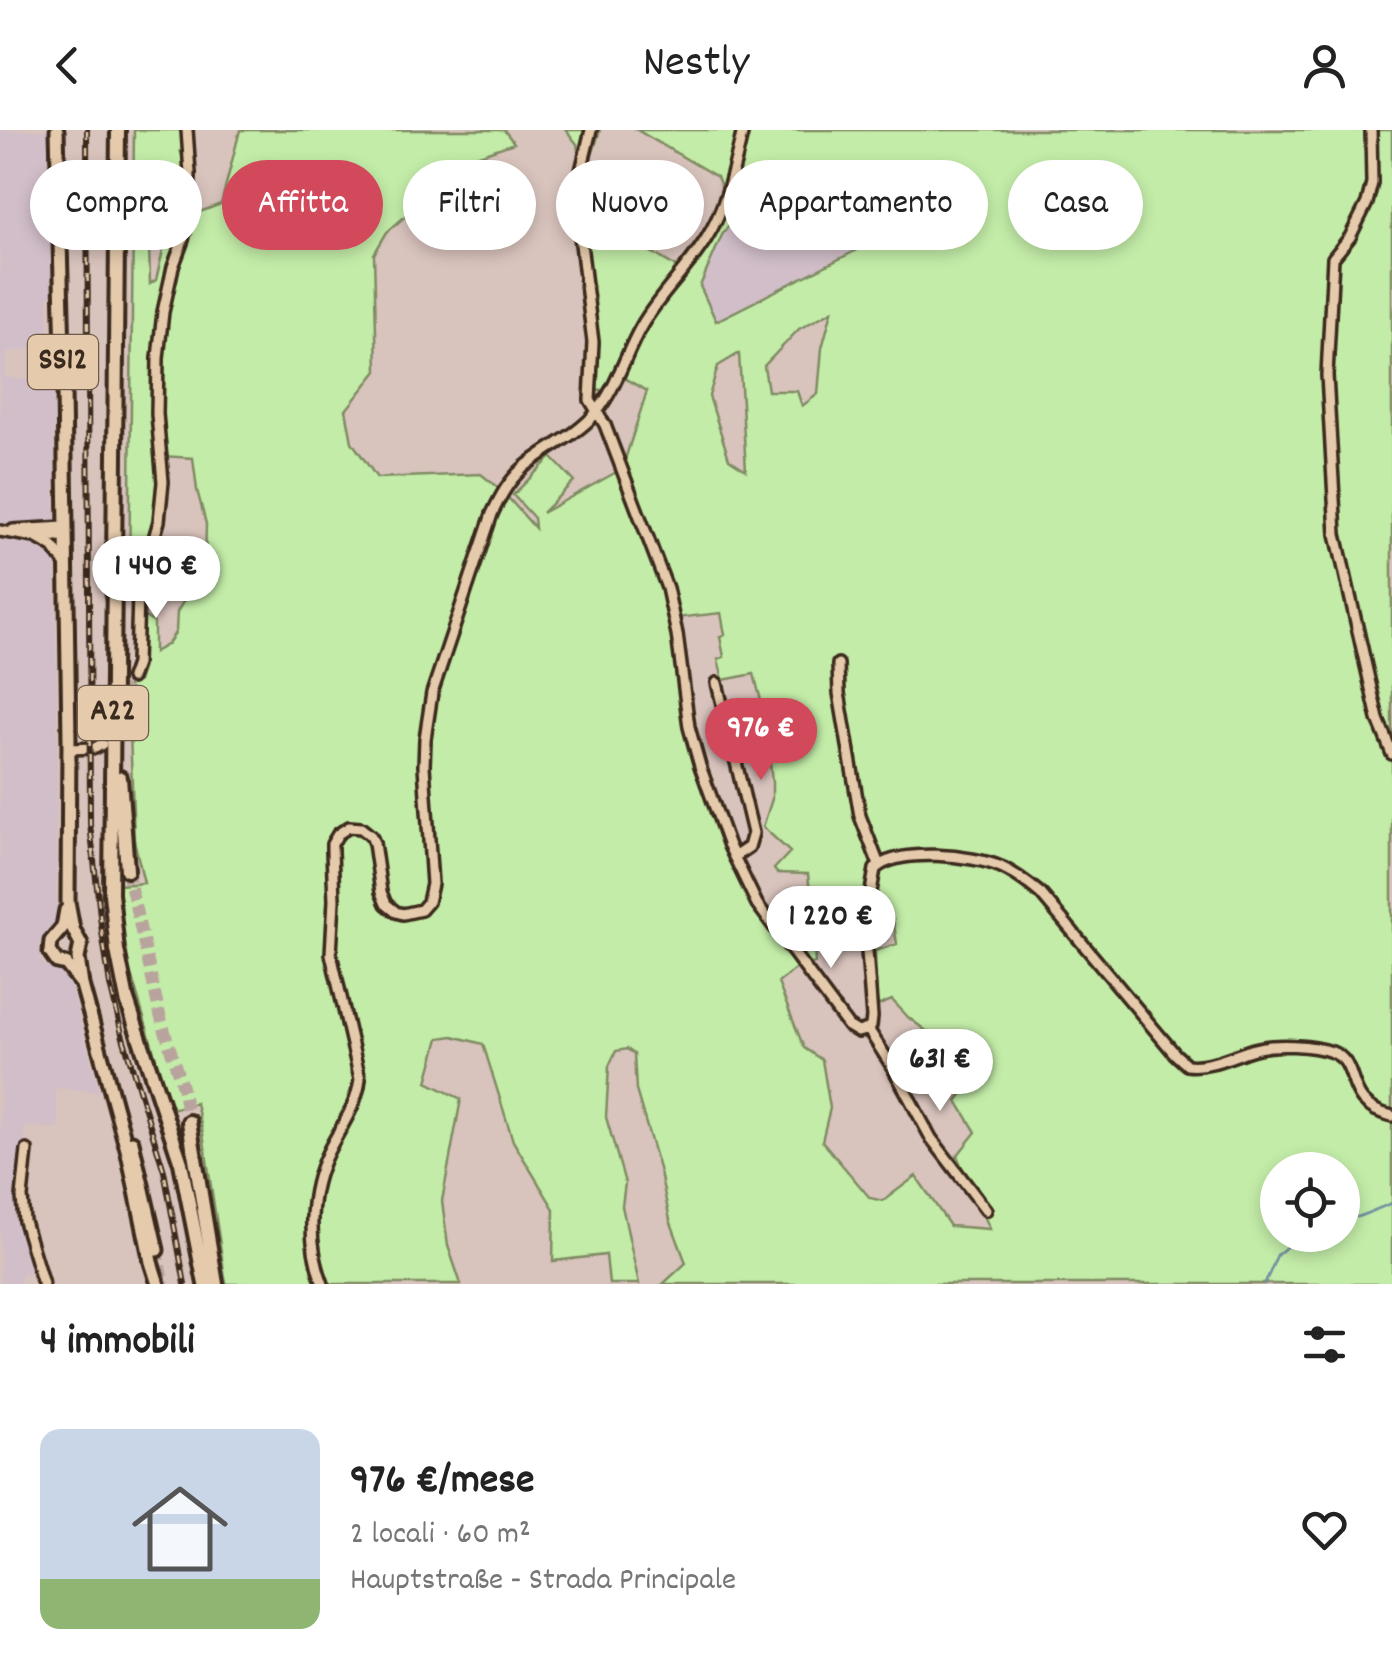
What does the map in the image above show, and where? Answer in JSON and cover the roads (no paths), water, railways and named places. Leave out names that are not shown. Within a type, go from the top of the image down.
[{"type":"highway","name":"A22","points":[[118,130],[111,894],[126,1000],[181,1163],[205,1284]]},
{"type":"highway","name":"A22","points":[[126,130],[120,784],[127,870]]},
{"type":"highway","points":[[189,1122],[216,1284]]},
{"type":"main road","name":"SS12","points":[[57,130],[69,749],[68,902],[81,949],[72,961],[57,962],[50,952],[51,941],[60,933],[68,902]]},
{"type":"main road","points":[[60,933],[76,936]]},
{"type":"main road","name":"SS12","points":[[72,961],[136,1154],[156,1284]]},
{"type":"street","points":[[132,678],[138,595],[159,522],[162,482],[158,358],[162,312],[189,216],[187,130]]},
{"type":"street","points":[[590,130],[577,211],[592,342],[590,400],[614,447],[667,588],[689,727],[706,786],[734,858],[757,904],[848,1026],[858,1032],[871,1026],[866,917],[879,864],[860,816],[838,693],[838,664]]},
{"type":"street","points":[[323,1284],[314,1256],[314,1192],[326,1156],[358,1093],[360,1079],[330,954],[334,900],[332,844],[342,830],[362,828],[374,843],[386,904],[396,912],[409,914],[421,910],[428,902],[432,878],[424,766],[428,720],[437,676],[492,514],[512,479],[596,412],[642,325],[715,224],[743,130]]},
{"type":"street","points":[[1371,130],[1372,183],[1367,203],[1333,258],[1326,376],[1336,534],[1378,719],[1392,754]]},
{"type":"street","points":[[0,531],[65,532]]},
{"type":"street","points":[[0,531],[35,537],[53,546],[66,564]]},
{"type":"street","points":[[35,537],[65,532]]},
{"type":"street","points":[[717,683],[754,833],[749,847],[734,858]]},
{"type":"street","points":[[69,749],[102,744]]},
{"type":"street","points":[[879,864],[915,857],[968,858],[996,865],[1018,876],[1050,902],[1187,1065],[1200,1066],[1264,1046],[1330,1052],[1346,1063],[1356,1091],[1367,1106],[1392,1116]]},
{"type":"street","points":[[868,1029],[931,1138],[986,1210]]},
{"type":"street","points":[[27,1150],[24,1222],[43,1284]]},
{"type":"waterway","points":[[1360,1216],[1392,1203]]},
{"type":"waterway","points":[[1265,1284],[1280,1252]]},
{"type":"tunnel","points":[[102,744],[131,678]]},
{"type":"tunnel","points":[[127,870],[189,1122]]},
{"type":"tunnel","points":[[157,1250],[164,1284]]},
{"type":"railway","points":[[87,130],[90,824],[110,985],[164,1171],[185,1284]]}]
